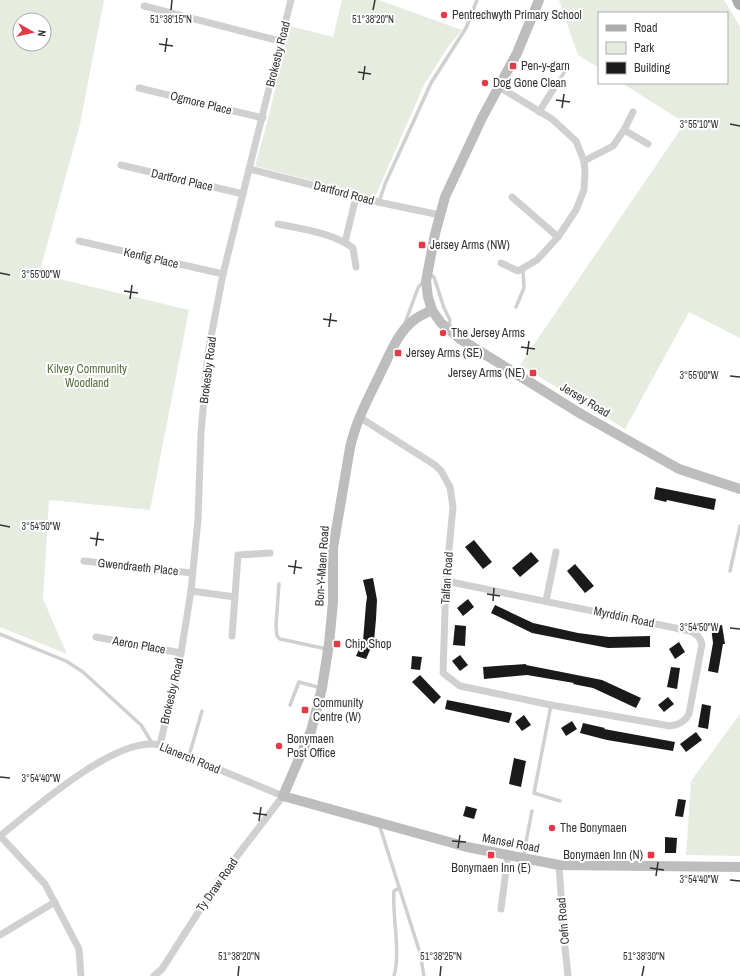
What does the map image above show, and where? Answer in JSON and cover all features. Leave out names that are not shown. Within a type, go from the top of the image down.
[{"type":"main road","points":[[738,0],[740,4]]},
{"type":"street","name":"Brokesby Road","points":[[156,744],[181,653],[191,591],[198,519],[201,433],[208,353],[223,274],[291,0]]},
{"type":"street","points":[[432,310],[428,297],[427,277],[445,197],[452,179],[482,118],[517,53],[539,0]]},
{"type":"street","points":[[144,6],[280,41]]},
{"type":"street","points":[[499,87],[552,119],[576,141],[584,161],[585,172],[584,190],[576,210],[558,237],[537,260],[518,271],[501,263]]},
{"type":"street","name":"Ogmore Place","points":[[139,88],[262,118]]},
{"type":"street","points":[[539,112],[554,88]]},
{"type":"street","points":[[584,161],[613,146],[624,130],[633,112]]},
{"type":"street","points":[[624,130],[648,144]]},
{"type":"street","name":"Dartford Place","points":[[121,165],[243,194]]},
{"type":"street","name":"Dartford Road","points":[[250,169],[356,197],[440,215]]},
{"type":"street","points":[[345,242],[356,197]]},
{"type":"street","points":[[512,197],[558,237]]},
{"type":"street","points":[[278,224],[311,231],[345,242],[353,248],[356,267]]},
{"type":"street","name":"Kenfig Place","points":[[79,241],[223,274]]},
{"type":"street","name":"Jersey Road","points":[[432,310],[441,324],[448,331],[581,414],[679,469],[740,488]]},
{"type":"street","name":"Bon-Y-Maen Road","points":[[283,796],[311,731],[322,688],[333,602],[333,548],[350,448],[359,417],[392,350],[403,332],[414,320],[432,310]]},
{"type":"street","name":"Talfan Road","points":[[359,417],[435,465],[446,478],[450,487],[453,507],[446,580],[443,672],[460,686],[551,705]]},
{"type":"street","points":[[546,601],[556,552]]},
{"type":"street","points":[[232,636],[238,554],[270,553]]},
{"type":"street","name":"Gwendraeth Place","points":[[84,561],[192,573]]},
{"type":"street","name":"Myrddin Road","points":[[446,580],[690,631],[697,634],[701,638],[702,644],[689,714],[686,719],[677,725],[664,725],[551,705]]},
{"type":"street","points":[[191,591],[235,597]]},
{"type":"street","name":"Aeron Place","points":[[96,637],[181,653]]},
{"type":"street","name":"Llanerch Road","points":[[0,836],[77,775],[133,746],[156,744],[283,796]]},
{"type":"street","name":"Mansel Road","points":[[283,796],[467,847],[559,866],[740,867]]},
{"type":"street","name":"Ty Draw Road","points":[[154,976],[162,969],[221,877],[283,796]]},
{"type":"street","points":[[0,836],[45,884],[79,949],[81,976]]},
{"type":"street","points":[[501,909],[508,855]]},
{"type":"street","name":"Cefn Road","points":[[559,866],[568,976]]},
{"type":"street","points":[[0,935],[55,902]]},
{"type":"lane","points":[[378,202],[431,83],[466,28],[477,0]]},
{"type":"lane","points":[[554,88],[570,65]]},
{"type":"lane","points":[[516,307],[524,288],[523,268]]},
{"type":"lane","points":[[403,332],[418,288],[427,277],[434,277],[444,308],[450,320],[448,331]]},
{"type":"lane","points":[[730,571],[740,526]]},
{"type":"lane","points":[[279,584],[276,626],[277,636],[280,639],[328,650]]},
{"type":"lane","points":[[0,634],[66,660],[83,672],[141,725],[156,744]]},
{"type":"lane","points":[[290,705],[299,682],[322,688]]},
{"type":"lane","points":[[551,705],[534,793],[560,801]]},
{"type":"lane","points":[[188,756],[202,711]]},
{"type":"lane","points":[[523,858],[532,811]]},
{"type":"lane","points":[[378,822],[420,953],[424,976]]},
{"type":"lane","points":[[394,976],[396,950],[393,904],[394,891],[399,888]]},
{"type":"green space","name":"Kilvey Community Woodland","points":[[0,0],[104,0],[80,124],[39,274],[189,310],[150,510],[49,500],[43,599],[67,654],[0,627]]},
{"type":"green space","points":[[342,0],[379,0],[462,30],[447,48],[424,85],[375,197],[255,166],[268,119],[290,26],[333,37]]},
{"type":"green space","points":[[559,0],[724,0],[740,27],[740,338],[689,312],[625,429],[520,365],[685,123],[624,84],[728,84],[728,12],[598,12],[598,67],[578,55]]},
{"type":"green space","points":[[740,714],[740,856],[686,855],[691,781]]},
{"type":"building","points":[[656,487],[716,499],[714,510],[667,500],[666,502],[654,499]]},
{"type":"building","points":[[474,540],[492,562],[483,569],[465,547]]},
{"type":"building","points":[[531,552],[539,561],[520,577],[512,568]]},
{"type":"building","points":[[575,564],[594,586],[585,593],[567,571]]},
{"type":"building","points":[[373,578],[377,600],[376,619],[374,641],[366,659],[356,656],[363,641],[367,597],[363,580]]},
{"type":"building","points":[[468,599],[474,607],[463,616],[457,608]]},
{"type":"building","points":[[495,605],[533,623],[578,633],[609,637],[650,636],[650,647],[608,648],[532,633],[491,613]]},
{"type":"building","points":[[455,625],[466,626],[465,646],[453,645]]},
{"type":"building","points":[[722,625],[725,644],[723,644],[718,673],[708,671],[713,643],[711,627]]},
{"type":"building","points":[[679,642],[685,652],[675,659],[669,649]]},
{"type":"building","points":[[460,655],[468,665],[460,671],[452,661]]},
{"type":"building","points":[[412,656],[422,657],[420,670],[411,669]]},
{"type":"building","points":[[526,664],[602,680],[641,698],[636,708],[593,688],[573,684],[574,683],[527,675],[484,679],[483,667]]},
{"type":"building","points":[[671,667],[680,668],[677,689],[667,687]]},
{"type":"building","points":[[420,675],[441,697],[434,704],[412,682]]},
{"type":"building","points":[[668,697],[674,704],[664,712],[658,705]]},
{"type":"building","points":[[447,700],[512,713],[509,723],[445,709]]},
{"type":"building","points":[[702,704],[711,706],[708,729],[698,727]]},
{"type":"building","points":[[524,715],[531,725],[522,731],[515,722]]},
{"type":"building","points":[[572,721],[577,729],[566,736],[561,728]]},
{"type":"building","points":[[583,723],[605,728],[604,729],[675,742],[673,751],[607,740],[580,733]]},
{"type":"building","points":[[696,732],[702,740],[686,752],[680,744]]},
{"type":"building","points":[[514,758],[526,761],[521,787],[509,784]]},
{"type":"building","points":[[678,799],[686,800],[683,817],[675,816]]},
{"type":"building","points":[[466,806],[477,809],[474,819],[463,816]]},
{"type":"building","points":[[665,837],[677,838],[676,853],[665,853]]},
{"type":"place","name":"Pentrechwyth Primary School","points":[[444,15]]},
{"type":"place","name":"Pen-y-garn","points":[[513,66]]},
{"type":"place","name":"Dog Gone Clean","points":[[485,83]]},
{"type":"place","name":"Jersey Arms (NW)","points":[[422,245]]},
{"type":"place","name":"The Jersey Arms","points":[[443,333]]},
{"type":"place","name":"Jersey Arms (SE)","points":[[398,353]]},
{"type":"place","name":"Jersey Arms (NE)","points":[[533,373]]},
{"type":"place","name":"Chip Shop","points":[[337,644]]},
{"type":"place","name":"Community Centre (W)","points":[[305,710]]},
{"type":"place","name":"Bonymaen Post Office","points":[[279,746]]},
{"type":"place","name":"The Bonymaen","points":[[552,828]]},
{"type":"place","name":"Bonymaen Inn (E)","points":[[491,855]]},
{"type":"place","name":"Bonymaen Inn (N)","points":[[651,855]]}]
